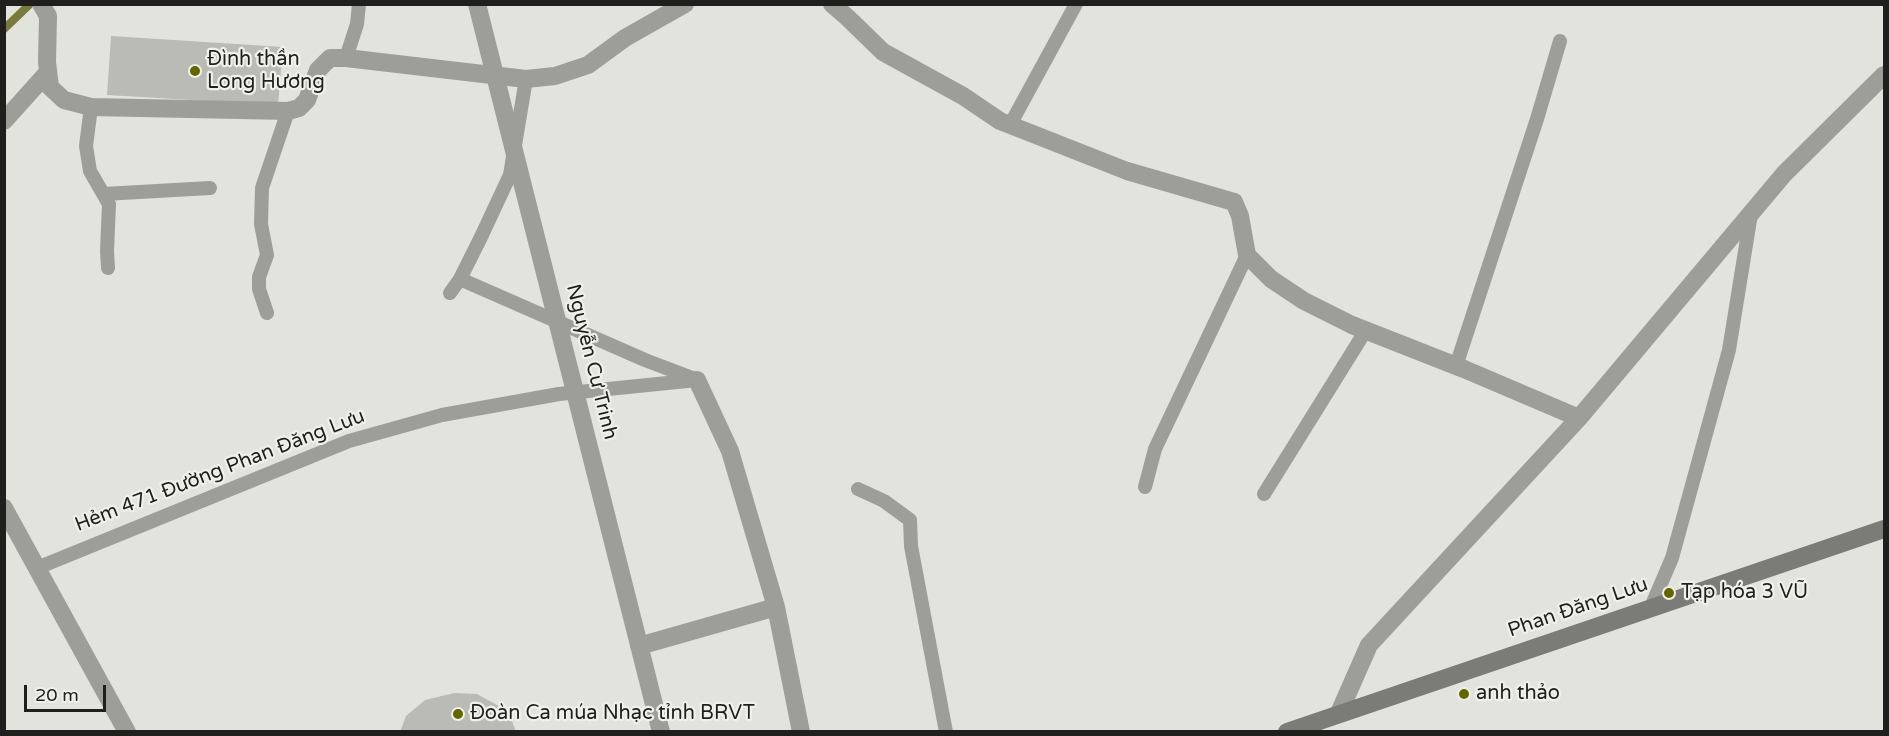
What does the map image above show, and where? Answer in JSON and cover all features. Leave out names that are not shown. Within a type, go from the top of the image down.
[{"type":"street","name":"Nguyễn Cư Trinh","points":[[477,4],[661,732]]},
{"type":"street","points":[[44,10],[50,87],[64,100],[92,107],[288,111],[299,108],[307,100],[318,70],[330,58],[526,79],[555,76],[588,65],[625,38],[685,4]]},
{"type":"street","points":[[831,4],[883,52],[963,96],[1000,121],[1127,171],[1234,202],[1240,216],[1247,255],[1271,279],[1304,302],[1579,418]]},
{"type":"street","points":[[4,121],[48,72]]},
{"type":"street","points":[[1339,713],[1369,645],[1579,418],[1784,174],[1884,75]]},
{"type":"street","points":[[697,380],[730,451],[776,607],[801,732]]},
{"type":"street","points":[[4,508],[127,732]]},
{"type":"street","name":"Phan Đăng Lưu","points":[[1287,732],[1306,728],[1339,713],[1884,529]]},
{"type":"street","points":[[639,646],[776,607]]},
{"type":"lane","points":[[346,58],[357,24],[359,4]]},
{"type":"lane","points":[[1010,125],[1076,4]]},
{"type":"lane","points":[[1456,366],[1534,130],[1560,40]]},
{"type":"lane","points":[[450,293],[460,279],[510,176],[526,79]]},
{"type":"lane","points":[[92,107],[86,147],[90,171],[109,204],[108,268]]},
{"type":"lane","points":[[267,313],[259,289],[259,277],[267,255],[261,224],[262,188],[288,111]]},
{"type":"lane","points":[[104,194],[210,188]]},
{"type":"lane","points":[[1651,607],[1672,558],[1729,350],[1751,214]]},
{"type":"lane","points":[[1145,487],[1155,449],[1247,255]]},
{"type":"lane","points":[[460,279],[645,360],[697,380]]},
{"type":"lane","points":[[1264,494],[1366,330]]},
{"type":"lane","name":"Hẻm 471 Đường Phan Đăng Lưu","points":[[37,568],[349,441],[442,415],[575,392],[697,380]]},
{"type":"lane","points":[[858,489],[884,501],[910,520],[911,546],[945,732]]},
{"type":"building","name":"Đình thần Long Hương","points":[[111,36],[283,47],[278,105],[107,95]]},
{"type":"building","name":"Đoàn Ca múa Nhạc tỉnh BRVT","points":[[454,693],[477,694],[497,705],[505,711],[516,732],[400,732],[406,716],[425,700]]},
{"type":"waterway","points":[[4,29],[30,4]]},
{"type":"place","name":"Đình thần Long Hương","points":[[195,71]]},
{"type":"place","name":"Tạp hóa 3 VŨ","points":[[1669,593]]},
{"type":"place","name":"anh thảo","points":[[1464,694]]},
{"type":"place","name":"Đoàn Ca múa Nhạc tỉnh BRVT","points":[[458,714]]}]
